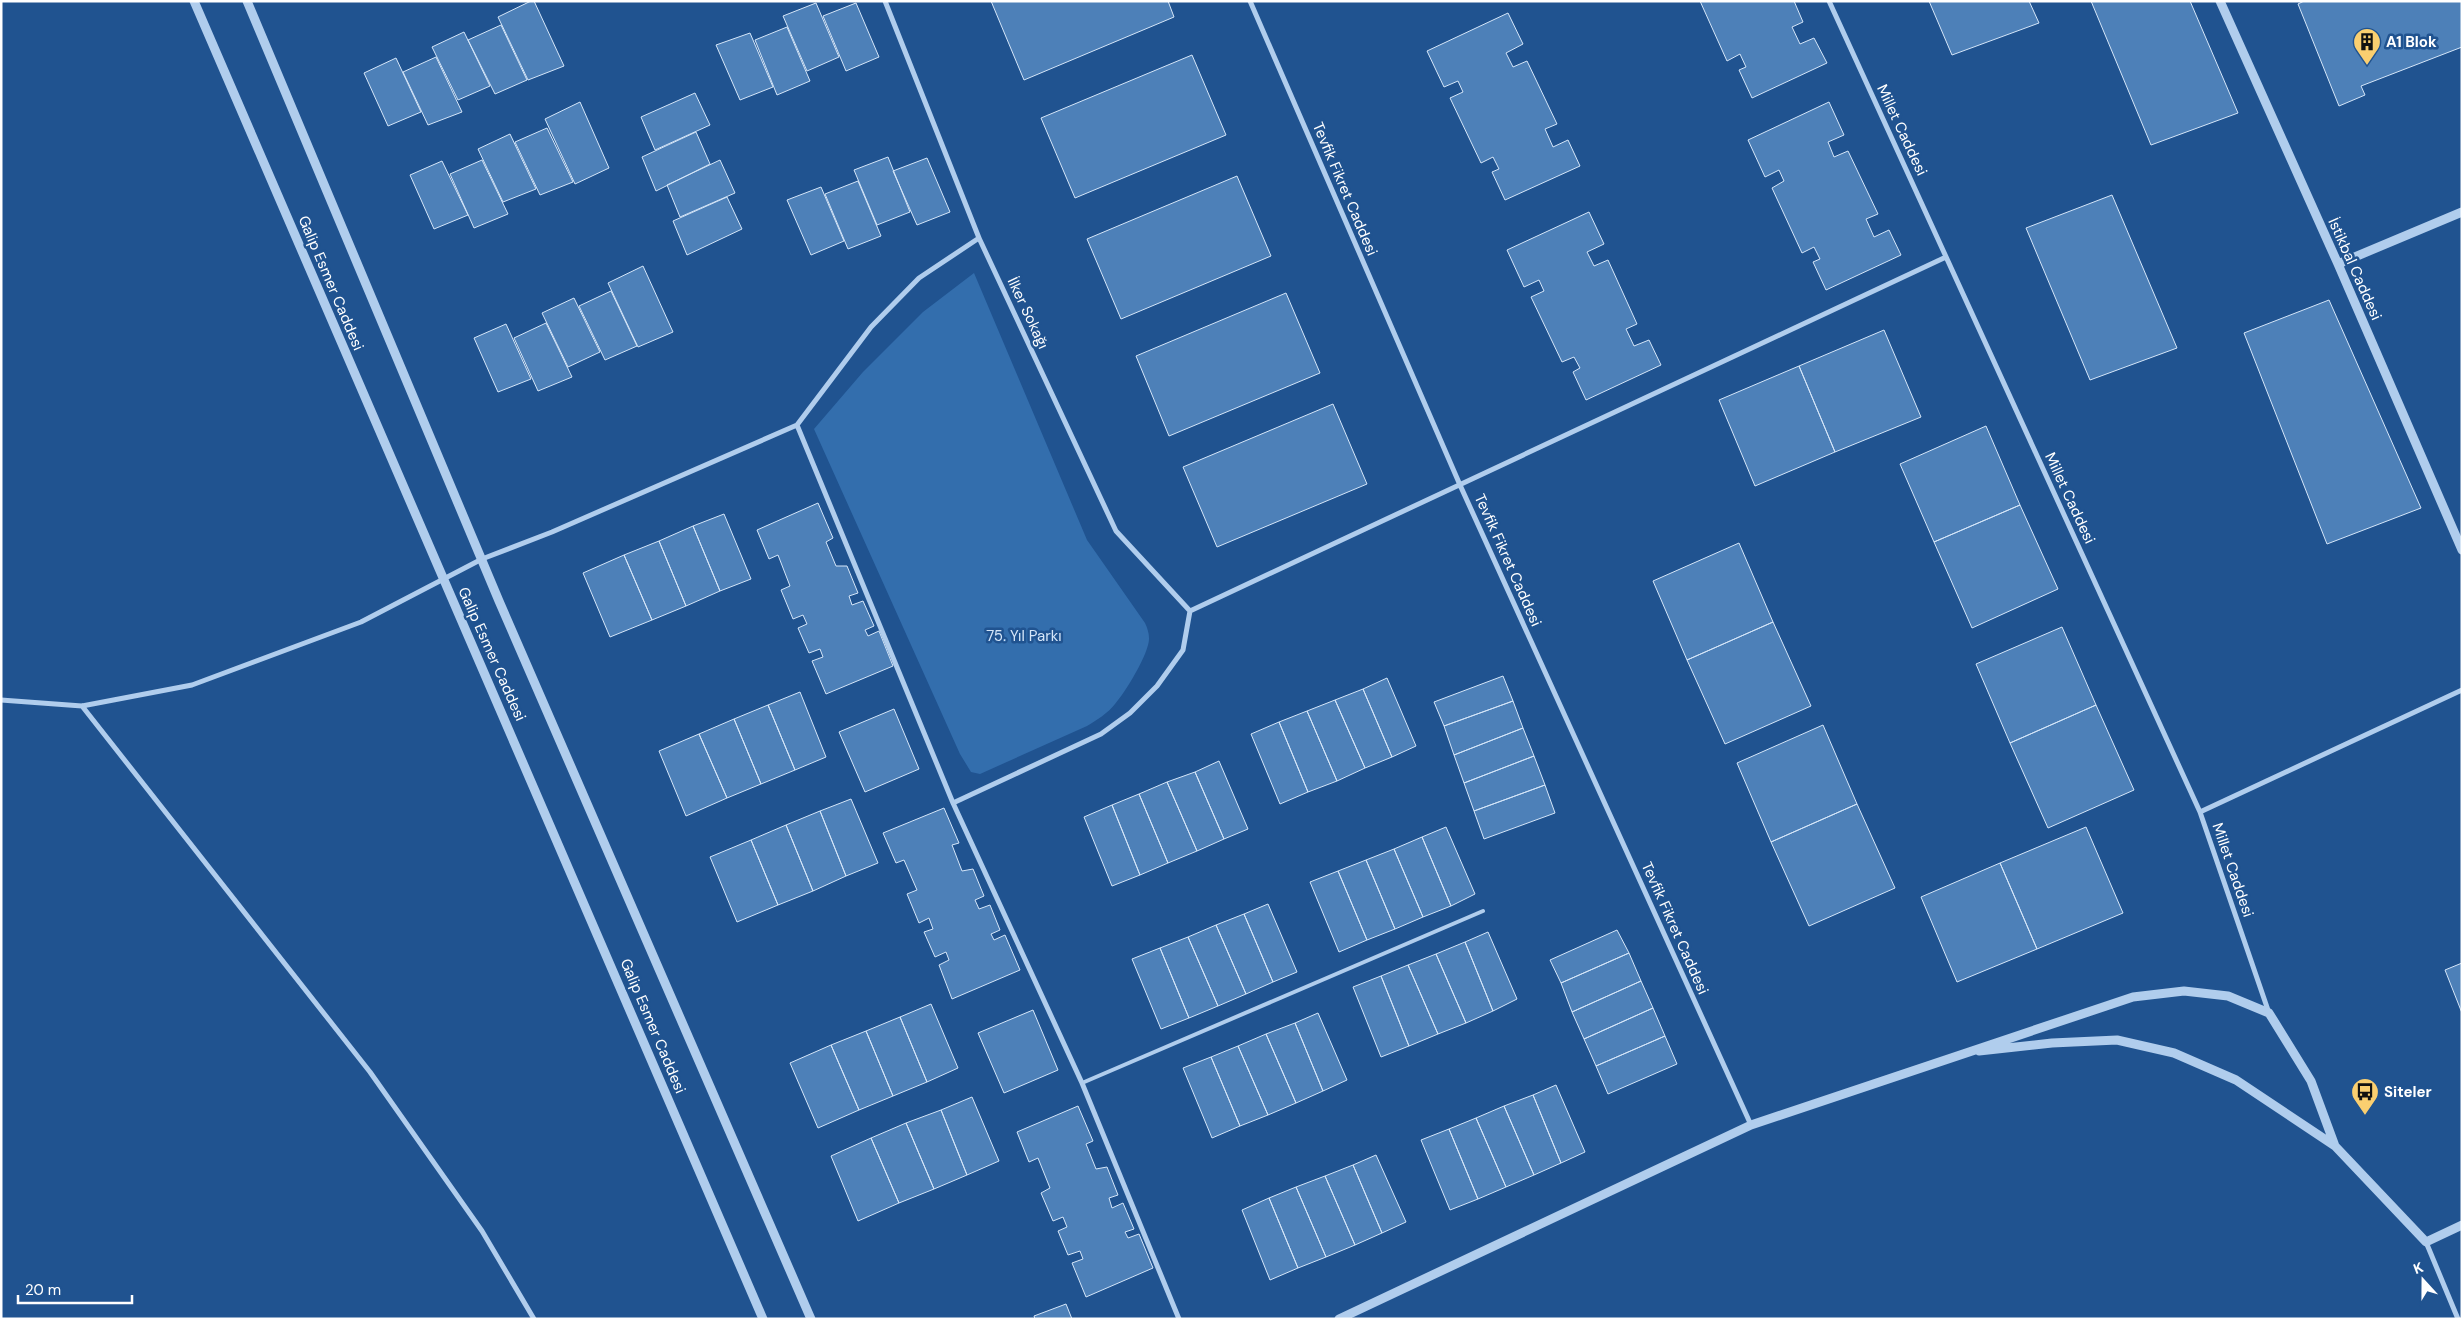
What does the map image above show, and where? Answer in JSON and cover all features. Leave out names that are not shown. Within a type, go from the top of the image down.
[{"type":"street","name":"Galip Esmer Caddesi","points":[[194,1],[763,1319]]},
{"type":"street","points":[[246,1],[482,559],[811,1319]]},
{"type":"street","name":"İlker Sokağı","points":[[885,1],[979,238],[1116,531],[1190,611]]},
{"type":"street","name":"Tevfik Fikret Caddesi","points":[[1250,1],[1460,485],[1750,1125]]},
{"type":"street","name":"Millet Caddesi","points":[[1829,1],[2200,812],[2269,1014]]},
{"type":"street","name":"İstikbal Caddesi","points":[[2220,1],[2338,264],[2462,550]]},
{"type":"street","points":[[2338,264],[2462,212]]},
{"type":"street","points":[[1,700],[82,706],[192,685],[361,622],[482,559],[552,532],[797,425],[872,327],[898,299],[919,278],[979,238]]},
{"type":"street","points":[[953,803],[1102,734],[1130,713],[1157,686],[1182,650],[1190,611],[1946,258]]},
{"type":"street","points":[[797,425],[953,803],[1082,1083],[1179,1319]]},
{"type":"street","points":[[2200,812],[2462,690]]},
{"type":"street","points":[[82,706],[370,1072],[482,1231],[534,1319]]},
{"type":"street","points":[[1339,1319],[1750,1125],[2132,997],[2184,991],[2228,996],[2269,1014],[2311,1082],[2335,1146]]},
{"type":"street","points":[[1961,1053],[2052,1043],[2118,1040],[2174,1053],[2236,1080],[2335,1146],[2426,1242],[2458,1319]]},
{"type":"street","points":[[2426,1242],[2462,1224]]},
{"type":"lane","points":[[1082,1083],[1483,911]]},
{"type":"green space","name":"75. Yıl Parkı","points":[[974,273],[1087,540],[1145,623],[1149,638],[1146,653],[1136,672],[1119,699],[1106,713],[1087,726],[980,774],[971,772],[960,754],[814,429],[863,372],[923,312]]},
{"type":"building","points":[[534,1],[564,66],[528,80],[498,17]]},
{"type":"building","points":[[991,1],[1168,1],[1174,17],[1024,80]]},
{"type":"building","points":[[1700,1],[1794,1],[1803,22],[1792,27],[1800,44],[1814,38],[1827,63],[1752,98],[1739,70],[1746,67],[1740,54],[1727,61]]},
{"type":"building","points":[[1929,1],[2029,1],[2039,23],[1952,55]]},
{"type":"building","points":[[2091,1],[2190,1],[2238,113],[2151,145]]},
{"type":"building","name":"A1 Blok","points":[[2304,1],[2462,1],[2462,47],[2361,86],[2365,95],[2339,106],[2298,4]]},
{"type":"building","points":[[816,3],[839,57],[807,71],[783,16]]},
{"type":"building","points":[[856,3],[879,57],[846,71],[823,16]]},
{"type":"building","points":[[1508,13],[1523,44],[1506,53],[1513,67],[1527,61],[1557,124],[1545,129],[1553,147],[1568,140],[1580,166],[1505,200],[1492,172],[1499,169],[1493,157],[1481,163],[1450,98],[1463,92],[1458,81],[1444,87],[1427,51]]},
{"type":"building","points":[[501,25],[527,80],[495,94],[468,40]]},
{"type":"building","points":[[787,27],[810,81],[777,95],[755,40]]},
{"type":"building","points":[[464,32],[490,86],[458,100],[432,47]]},
{"type":"building","points":[[750,33],[773,87],[740,100],[716,45]]},
{"type":"building","points":[[1192,55],[1226,135],[1075,198],[1041,118]]},
{"type":"building","points":[[436,57],[462,112],[428,125],[403,72]]},
{"type":"building","points":[[396,58],[421,112],[388,126],[364,73]]},
{"type":"building","points":[[695,93],[710,125],[655,150],[641,117]]},
{"type":"building","points":[[580,102],[609,168],[575,184],[545,119]]},
{"type":"building","points":[[1829,102],[1844,135],[1828,142],[1834,157],[1848,151],[1878,214],[1866,219],[1874,237],[1889,230],[1901,255],[1826,290],[1813,262],[1820,259],[1814,247],[1802,253],[1772,188],[1784,181],[1779,170],[1765,177],[1748,140]]},
{"type":"building","points":[[547,128],[573,182],[540,195],[515,142]]},
{"type":"building","points":[[696,132],[710,164],[656,191],[642,157]]},
{"type":"building","points":[[510,134],[536,189],[503,202],[478,149]]},
{"type":"building","points":[[888,157],[910,212],[877,225],[854,170]]},
{"type":"building","points":[[927,158],[950,212],[917,225],[893,171]]},
{"type":"building","points":[[482,160],[508,214],[474,228],[450,174]]},
{"type":"building","points":[[720,160],[735,193],[680,217],[667,185]]},
{"type":"building","points":[[442,161],[468,215],[434,229],[410,175]]},
{"type":"building","points":[[1237,176],[1271,256],[1121,319],[1087,239]]},
{"type":"building","points":[[858,181],[881,236],[848,249],[825,194]]},
{"type":"building","points":[[821,187],[844,241],[811,255],[787,200]]},
{"type":"building","points":[[2112,195],[2177,348],[2090,380],[2026,228]]},
{"type":"building","points":[[727,197],[742,229],[687,255],[673,221]]},
{"type":"building","points":[[1589,212],[1604,244],[1587,252],[1594,266],[1608,260],[1637,324],[1626,329],[1634,346],[1649,340],[1661,365],[1586,400],[1573,372],[1580,368],[1574,357],[1562,362],[1531,297],[1544,291],[1539,280],[1524,287],[1507,250]]},
{"type":"building","points":[[643,266],[673,332],[638,347],[608,283]]},
{"type":"building","points":[[611,291],[637,346],[605,360],[579,306]]},
{"type":"building","points":[[1286,293],[1320,373],[1169,436],[1136,356]]},
{"type":"building","points":[[574,298],[600,352],[568,367],[542,313]]},
{"type":"building","points":[[2329,300],[2421,508],[2327,544],[2244,333]]},
{"type":"building","points":[[546,323],[572,377],[538,391],[514,338]]},
{"type":"building","points":[[506,324],[531,379],[498,392],[474,338]]},
{"type":"building","points":[[1884,330],[1921,417],[1835,452],[1799,366]]},
{"type":"building","points":[[1799,366],[1835,452],[1755,486],[1719,400]]},
{"type":"building","points":[[1333,404],[1367,484],[1217,547],[1183,467]]},
{"type":"building","points":[[1986,426],[2020,505],[1934,542],[1900,464]]},
{"type":"building","points":[[818,503],[833,538],[826,542],[836,566],[847,566],[858,593],[849,596],[852,605],[863,601],[874,626],[865,630],[868,636],[879,631],[893,666],[826,694],[812,661],[823,657],[820,649],[809,653],[798,628],[807,624],[803,615],[793,619],[781,590],[790,586],[778,555],[769,559],[757,530]]},
{"type":"building","points":[[2020,505],[2058,589],[1972,628],[1934,542]]},
{"type":"building","points":[[724,514],[751,579],[720,591],[693,526]]},
{"type":"building","points":[[693,526],[720,591],[686,606],[659,541]]},
{"type":"building","points":[[659,541],[686,606],[652,620],[624,555]]},
{"type":"building","points":[[1739,543],[1773,622],[1687,660],[1653,581]]},
{"type":"building","points":[[624,555],[652,620],[610,637],[583,573]]},
{"type":"building","points":[[1773,622],[1811,706],[1725,744],[1687,660]]},
{"type":"building","points":[[2062,627],[2096,705],[2010,743],[1976,664]]},
{"type":"building","points":[[1503,676],[1513,701],[1444,726],[1434,702]]},
{"type":"building","points":[[1387,678],[1416,746],[1392,757],[1363,689]]},
{"type":"building","points":[[1363,689],[1392,757],[1365,768],[1335,700]]},
{"type":"building","points":[[800,692],[826,757],[795,770],[768,705]]},
{"type":"building","points":[[1335,700],[1365,768],[1337,781],[1307,711]]},
{"type":"building","points":[[1513,701],[1523,728],[1454,755],[1444,726]]},
{"type":"building","points":[[768,705],[795,770],[761,784],[734,719]]},
{"type":"building","points":[[2096,705],[2134,790],[2048,828],[2010,743]]},
{"type":"building","points":[[894,709],[919,769],[865,792],[839,732]]},
{"type":"building","points":[[1307,711],[1337,781],[1308,792],[1279,722]]},
{"type":"building","points":[[734,719],[761,784],[727,798],[699,734]]},
{"type":"building","points":[[1279,722],[1308,792],[1280,804],[1251,734]]},
{"type":"building","points":[[1823,725],[1857,804],[1771,842],[1737,763]]},
{"type":"building","points":[[1523,728],[1534,756],[1464,783],[1454,755]]},
{"type":"building","points":[[699,734],[727,798],[686,816],[659,751]]},
{"type":"building","points":[[1534,756],[1545,785],[1474,811],[1464,783]]},
{"type":"building","points":[[1219,761],[1248,829],[1224,839],[1195,772]]},
{"type":"building","points":[[1195,772],[1224,839],[1197,851],[1167,782]]},
{"type":"building","points":[[1167,782],[1197,851],[1168,863],[1139,794]]},
{"type":"building","points":[[1545,785],[1555,813],[1484,839],[1474,811]]},
{"type":"building","points":[[1139,794],[1168,863],[1140,875],[1112,805]]},
{"type":"building","points":[[851,799],[878,863],[846,876],[820,811]]},
{"type":"building","points":[[1857,804],[1895,888],[1809,926],[1771,842]]},
{"type":"building","points":[[1112,805],[1140,875],[1112,886],[1084,817]]},
{"type":"building","points":[[944,808],[959,843],[952,845],[962,871],[973,869],[984,896],[975,900],[979,909],[990,905],[1000,930],[991,934],[994,940],[1005,935],[1020,970],[952,999],[939,965],[949,960],[946,952],[935,957],[924,932],[933,929],[929,918],[919,923],[907,894],[917,890],[904,860],[896,863],[883,833]]},
{"type":"building","points":[[820,811],[846,876],[813,891],[786,825]]},
{"type":"building","points":[[786,825],[813,891],[778,905],[751,840]]},
{"type":"building","points":[[1446,827],[1475,894],[1451,906],[1422,837]]},
{"type":"building","points":[[2086,827],[2123,913],[2037,949],[2000,863]]},
{"type":"building","points":[[1422,837],[1451,906],[1423,917],[1394,849]]},
{"type":"building","points":[[751,840],[778,905],[737,922],[710,857]]},
{"type":"building","points":[[1394,849],[1423,917],[1395,929],[1366,860]]},
{"type":"building","points":[[1366,860],[1395,929],[1367,940],[1338,871]]},
{"type":"building","points":[[2000,863],[2037,949],[1957,982],[1921,897]]},
{"type":"building","points":[[1338,871],[1367,940],[1339,952],[1310,882]]},
{"type":"building","points":[[1268,904],[1297,972],[1273,982],[1244,914]]},
{"type":"building","points":[[1244,914],[1273,982],[1246,994],[1216,925]]},
{"type":"building","points":[[1216,925],[1246,994],[1218,1006],[1188,937]]},
{"type":"building","points":[[1617,930],[1629,953],[1561,983],[1550,960]]},
{"type":"building","points":[[1488,932],[1517,999],[1493,1011],[1465,942]]},
{"type":"building","points":[[1188,937],[1218,1006],[1189,1018],[1160,948]]},
{"type":"building","points":[[1465,942],[1493,1011],[1466,1023],[1436,954]]},
{"type":"building","points":[[1160,948],[1189,1018],[1161,1029],[1132,959]]},
{"type":"building","points":[[1629,953],[1641,981],[1572,1012],[1561,983]]},
{"type":"building","points":[[1436,954],[1466,1023],[1438,1034],[1408,965]]},
{"type":"building","points":[[2462,963],[2462,1013],[2445,970]]},
{"type":"building","points":[[1408,965],[1438,1034],[1409,1046],[1381,976]]},
{"type":"building","points":[[1381,976],[1409,1046],[1381,1057],[1353,987]]},
{"type":"building","points":[[1641,981],[1653,1008],[1584,1039],[1572,1012]]},
{"type":"building","points":[[931,1004],[958,1068],[927,1082],[900,1017]]},
{"type":"building","points":[[1653,1008],[1665,1036],[1596,1066],[1584,1039]]},
{"type":"building","points":[[1033,1010],[1058,1070],[1004,1093],[978,1033]]},
{"type":"building","points":[[1318,1013],[1347,1080],[1323,1091],[1295,1023]]},
{"type":"building","points":[[900,1017],[927,1082],[893,1096],[866,1031]]},
{"type":"building","points":[[1295,1023],[1323,1091],[1296,1103],[1266,1034]]},
{"type":"building","points":[[866,1031],[893,1096],[859,1110],[831,1045]]},
{"type":"building","points":[[1266,1034],[1296,1103],[1268,1115],[1238,1046]]},
{"type":"building","points":[[1665,1036],[1677,1064],[1608,1094],[1596,1066]]},
{"type":"building","points":[[831,1045],[859,1110],[818,1128],[790,1063]]},
{"type":"building","points":[[1238,1046],[1268,1115],[1240,1126],[1211,1057]]},
{"type":"building","points":[[1211,1057],[1240,1126],[1212,1138],[1183,1068]]},
{"type":"building","points":[[1556,1085],[1585,1152],[1561,1163],[1533,1095]]},
{"type":"building","points":[[1533,1095],[1561,1163],[1534,1175],[1504,1106]]},
{"type":"building","points":[[972,1097],[999,1161],[967,1175],[941,1110]]},
{"type":"building","points":[[1078,1106],[1093,1141],[1086,1144],[1096,1169],[1107,1167],[1118,1195],[1109,1198],[1112,1208],[1123,1203],[1134,1229],[1125,1232],[1128,1238],[1139,1234],[1153,1268],[1086,1297],[1072,1263],[1083,1259],[1080,1251],[1068,1255],[1058,1231],[1067,1227],[1063,1217],[1053,1221],[1041,1193],[1050,1188],[1038,1158],[1029,1162],[1017,1132]]},
{"type":"building","points":[[1504,1106],[1534,1175],[1506,1187],[1476,1118]]},
{"type":"building","points":[[941,1110],[967,1175],[934,1189],[906,1123]]},
{"type":"building","points":[[1476,1118],[1506,1187],[1478,1199],[1449,1129]]},
{"type":"building","points":[[906,1123],[934,1189],[899,1203],[871,1138]]},
{"type":"building","points":[[1449,1129],[1478,1199],[1450,1210],[1421,1140]]},
{"type":"building","points":[[871,1138],[899,1203],[858,1221],[831,1156]]},
{"type":"building","points":[[1376,1155],[1406,1222],[1382,1233],[1353,1165]]},
{"type":"building","points":[[1353,1165],[1382,1233],[1355,1245],[1325,1176]]},
{"type":"building","points":[[1325,1176],[1355,1245],[1326,1257],[1296,1187]]},
{"type":"building","points":[[1296,1187],[1326,1257],[1298,1268],[1269,1198]]},
{"type":"building","points":[[1269,1198],[1298,1268],[1270,1280],[1242,1210]]},
{"type":"building","points":[[1066,1304],[1072,1319],[1035,1319],[1034,1316]]},
{"type":"place","name":"A1 Blok","points":[[2367,66]]},
{"type":"place","name":"Siteler","points":[[2365,1116]]}]
